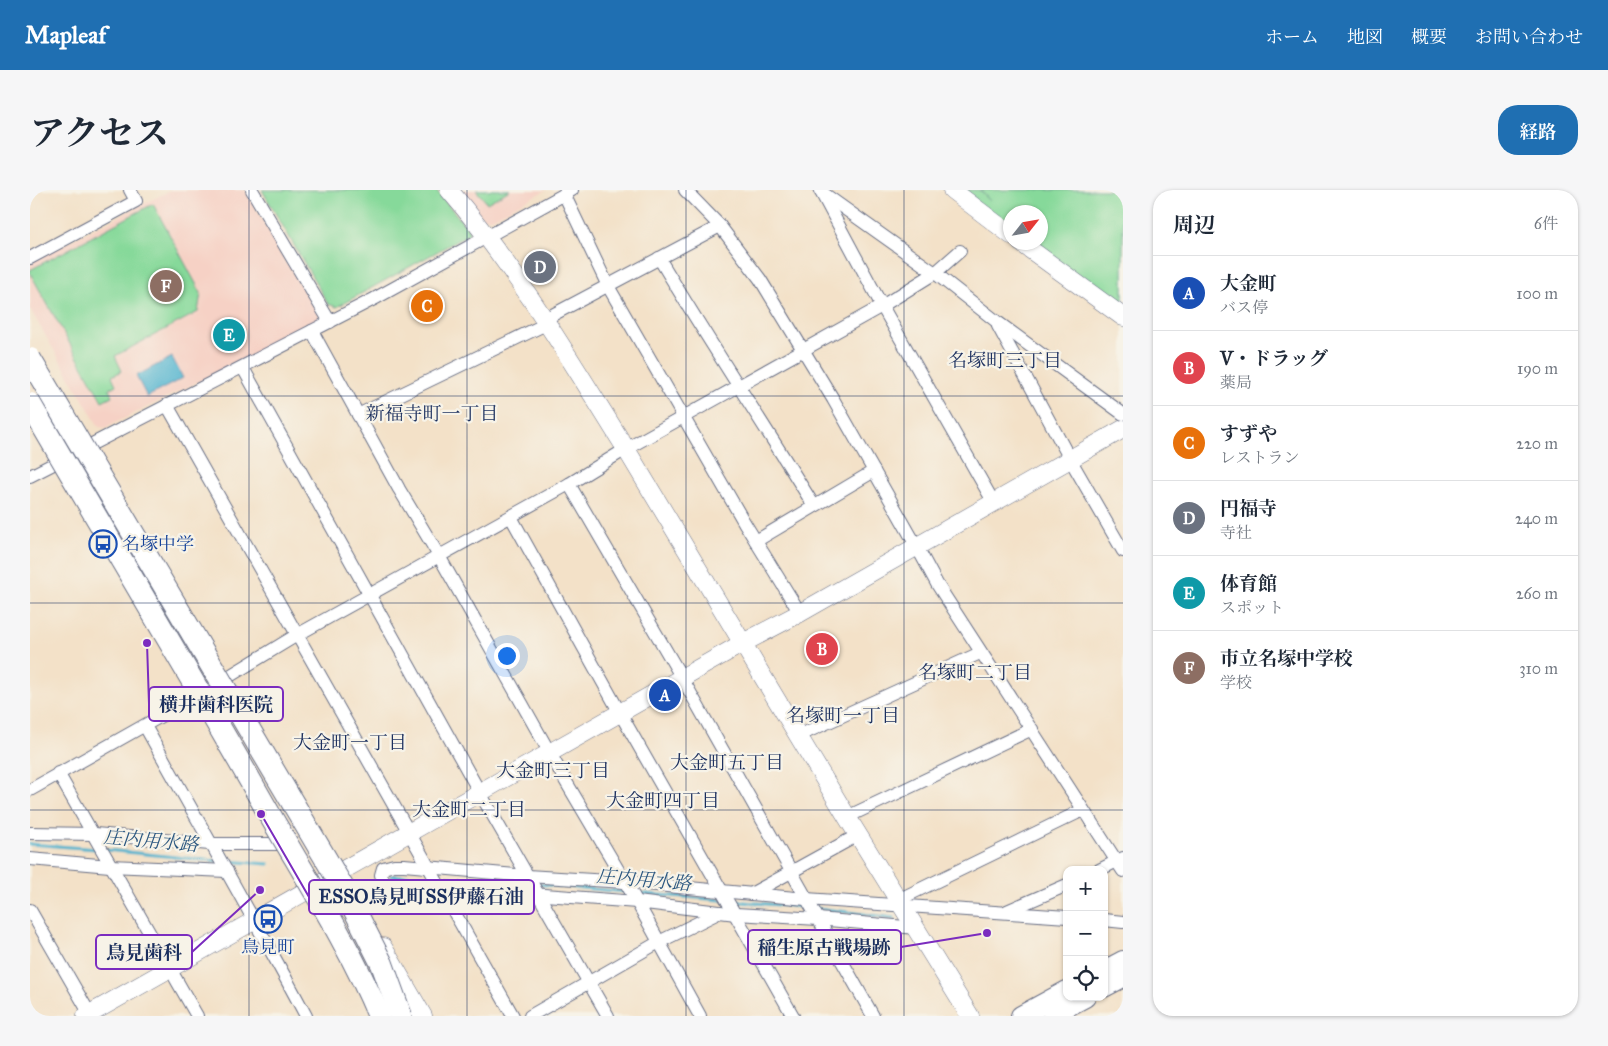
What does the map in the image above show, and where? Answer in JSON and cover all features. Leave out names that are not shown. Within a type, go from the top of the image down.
[{"type":"highway","points":[[30,359],[346,893],[382,964],[402,1016]]},
{"type":"highway","points":[[30,378],[103,499]]},
{"type":"highway","points":[[30,404],[57,453],[207,704],[287,844],[354,962],[379,1016]]},
{"type":"highway","points":[[57,453],[146,584],[215,694],[402,1016]]},
{"type":"main road","points":[[1108,969],[1123,961]]},
{"type":"main road","points":[[1108,985],[1123,977]]},
{"type":"main road","points":[[1021,1016],[1063,993]]},
{"type":"main road","points":[[1049,1016],[1077,1001]]},
{"type":"street","points":[[30,258],[136,200],[130,190]]},
{"type":"street","points":[[252,190],[330,322]]},
{"type":"street","points":[[449,190],[487,237],[545,322],[626,449],[846,816],[970,1016]]},
{"type":"street","points":[[685,190],[720,226],[760,280],[833,399],[937,584],[1083,810],[1121,864],[1108,868]]},
{"type":"street","points":[[820,190],[935,273],[996,321],[1123,414]]},
{"type":"street","points":[[820,190],[882,306],[994,503]]},
{"type":"street","points":[[952,190],[1003,230]]},
{"type":"street","points":[[30,476],[57,453],[89,446],[168,404],[243,368],[374,300],[568,192],[608,286],[800,613]]},
{"type":"street","points":[[358,415],[545,322],[720,226]]},
{"type":"street","points":[[1031,250],[1123,317]]},
{"type":"street","points":[[30,790],[58,772],[145,726],[297,635],[511,517],[626,449],[882,306],[935,273],[960,251]]},
{"type":"street","points":[[659,258],[738,388],[773,439],[814,506]]},
{"type":"street","points":[[996,321],[1070,459],[1123,551]]},
{"type":"street","points":[[312,331],[399,489],[637,902],[700,1016]]},
{"type":"street","points":[[30,350],[264,739],[423,1016]]},
{"type":"street","points":[[243,368],[369,596],[608,1016]]},
{"type":"street","points":[[168,404],[513,1016]]},
{"type":"street","points":[[30,409],[389,1016]]},
{"type":"street","points":[[30,910],[89,1015],[1123,429]]},
{"type":"street","points":[[756,541],[874,471]]},
{"type":"street","points":[[569,484],[682,678],[873,1016]]},
{"type":"street","points":[[511,517],[620,713],[724,894],[730,912],[793,1016]]},
{"type":"street","points":[[798,736],[980,653]]},
{"type":"street","points":[[145,726],[210,844],[228,871],[306,1016]]},
{"type":"street","points":[[846,816],[1032,729]]},
{"type":"street","points":[[58,772],[197,1016]]},
{"type":"street","points":[[900,903],[1083,810]]},
{"type":"street","points":[[30,833],[94,834],[210,844],[287,844]]},
{"type":"street","points":[[751,894],[858,835]]},
{"type":"street","points":[[30,859],[110,866],[228,871]]},
{"type":"street","points":[[916,928],[637,902],[388,884],[381,875],[383,868],[394,865],[428,867],[625,882],[724,894],[900,903],[1063,917]]},
{"type":"street","points":[[1005,913],[1063,887]]},
{"type":"street","points":[[530,1016],[659,942],[730,912]]},
{"type":"street","points":[[1108,920],[1123,922]]},
{"type":"shaded area","points":[[171,190],[245,190],[321,318],[319,322],[105,428],[99,427],[30,309],[30,262]]},
{"type":"shaded area","points":[[459,190],[546,190],[492,218],[483,218]]},
{"type":"green space","points":[[262,190],[436,190],[469,230],[469,234],[337,307],[328,304]]},
{"type":"green space","points":[[476,190],[510,190],[487,203]]},
{"type":"green space","points":[[952,190],[979,190],[990,201],[980,190],[1123,190],[1123,317],[1030,250],[1048,250],[1048,205],[1003,205],[1003,230]]},
{"type":"green space","points":[[153,204],[201,293],[198,312],[115,356],[122,371],[112,376],[116,385],[109,389],[112,396],[102,401],[30,270]]},
{"type":"water","points":[[172,357],[183,378],[147,397],[136,376]]},
{"type":"waterway","name":"庄内用水路","points":[[30,844],[97,849]]},
{"type":"waterway","name":"庄内用水路","points":[[106,850],[216,861]]},
{"type":"waterway","name":"庄内用水路","points":[[225,861],[269,864]]},
{"type":"waterway","name":"庄内用水路","points":[[391,876],[431,876]]},
{"type":"waterway","name":"庄内用水路","points":[[439,877],[527,884]]},
{"type":"waterway","name":"庄内用水路","points":[[536,884],[627,892]]},
{"type":"waterway","name":"庄内用水路","points":[[636,893],[722,900]]},
{"type":"waterway","name":"庄内用水路","points":[[730,901],[806,907]]},
{"type":"waterway","name":"庄内用水路","points":[[817,908],[894,918]]},
{"type":"place","name":"円福寺","points":[[540,267]]},
{"type":"place","name":"市立名塚中学校","points":[[166,286]]},
{"type":"place","name":"すずや","points":[[427,306]]},
{"type":"place","name":"体育館","points":[[229,335]]},
{"type":"place","name":"名塚中学","points":[[103,544]]},
{"type":"place","name":"横井歯科医院","points":[[147,643]]},
{"type":"place","name":"V・ドラッグ","points":[[822,649]]},
{"type":"place","name":"大金町","points":[[665,695]]},
{"type":"place","name":"ESSO鳥見町SS伊藤石油","points":[[261,814]]},
{"type":"place","name":"鳥見歯科","points":[[260,890]]},
{"type":"place","name":"鳥見町","points":[[268,919]]},
{"type":"place","name":"稲生原古戦場跡","points":[[987,933]]},
{"type":"district","name":"名塚町三丁目","points":[[1005,360]]},
{"type":"district","name":"新福寺町一丁目","points":[[432,413]]},
{"type":"district","name":"名塚町二丁目","points":[[975,672]]},
{"type":"district","name":"名塚町一丁目","points":[[843,715]]},
{"type":"district","name":"大金町一丁目","points":[[350,742]]},
{"type":"district","name":"大金町五丁目","points":[[727,762]]},
{"type":"district","name":"大金町三丁目","points":[[553,770]]},
{"type":"district","name":"大金町四丁目","points":[[663,800]]},
{"type":"district","name":"大金町二丁目","points":[[469,809]]}]
